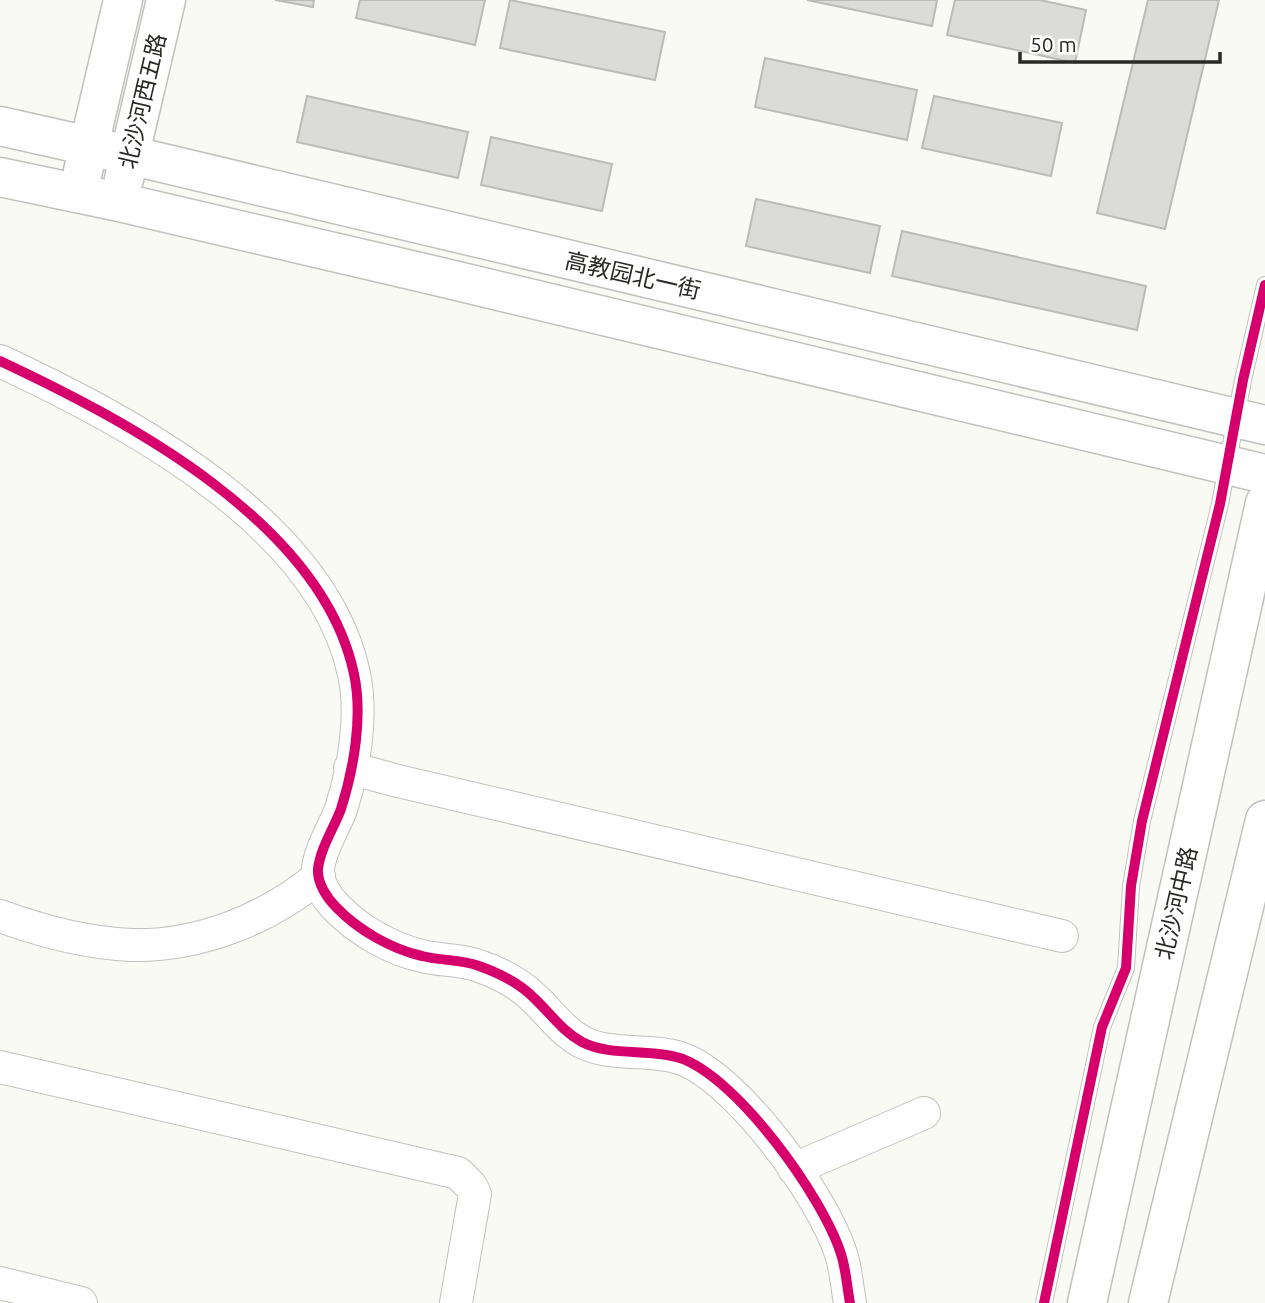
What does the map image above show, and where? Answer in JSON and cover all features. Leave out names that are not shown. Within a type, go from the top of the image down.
[{"type":"street","name":"北沙河西五路","points":[[78,193],[123,0]]},
{"type":"street","name":"北沙河西五路","points":[[119,202],[166,0]]},
{"type":"street","name":"高教园北一街","points":[[0,126],[1250,422]]},
{"type":"street","name":"高教园北一街","points":[[0,177],[119,202],[1265,474]]},
{"type":"street","points":[[0,361],[86,404],[184,461],[223,490],[294,558],[327,605],[354,672],[357,703],[356,735],[341,809],[320,861],[318,876],[328,897],[337,908],[373,936],[421,956],[467,962],[508,978],[527,992],[579,1041],[593,1046],[670,1056],[693,1063],[708,1072],[747,1108],[794,1169],[823,1213],[843,1262],[850,1303]]},
{"type":"street","name":"北沙河中路","points":[[1087,1303],[1265,503]]},
{"type":"street","points":[[350,768],[1062,936]]},
{"type":"street","points":[[1148,1303],[1265,820]]},
{"type":"street","points":[[0,916],[81,939],[130,945],[152,944],[196,936],[243,922],[275,907],[318,876]]},
{"type":"street","points":[[0,1068],[458,1173],[475,1194],[456,1303]]},
{"type":"street","points":[[794,1169],[924,1113]]},
{"type":"street","points":[[0,1283],[80,1303]]},
{"type":"lane","points":[[1044,1303],[1102,1027],[1126,968],[1131,886],[1142,821],[1217,517],[1227,465],[1250,422],[1265,285]]},
{"type":"building","points":[[275,0],[314,0],[313,7]]},
{"type":"building","points":[[360,0],[485,0],[475,45],[356,18]]},
{"type":"building","points":[[510,0],[665,32],[655,80],[500,48]]},
{"type":"building","points":[[807,0],[937,0],[932,26]]},
{"type":"building","points":[[955,0],[1040,0],[1086,10],[1075,63],[947,35]]},
{"type":"building","points":[[1148,0],[1219,0],[1165,229],[1097,213]]},
{"type":"building","points":[[765,58],[917,90],[907,140],[755,107]]},
{"type":"building","points":[[307,96],[468,132],[458,178],[297,142]]},
{"type":"building","points":[[934,96],[1062,123],[1051,176],[922,148]]},
{"type":"building","points":[[491,137],[612,164],[602,211],[481,185]]},
{"type":"building","points":[[756,199],[880,226],[870,273],[746,246]]},
{"type":"building","points":[[902,231],[1146,286],[1137,330],[892,276]]},
{"type":"cycle path","points":[[1044,1303],[1102,1027],[1126,968],[1131,886],[1142,821],[1220,504],[1243,380],[1265,285]]},
{"type":"cycle path","points":[[0,361],[105,414],[213,483],[262,524],[303,570],[335,620],[354,674],[358,707],[350,777],[341,809],[319,861],[321,885],[333,903],[365,931],[399,949],[429,958],[472,964],[508,979],[528,993],[575,1038],[593,1047],[668,1055],[703,1070],[751,1113],[797,1172],[816,1202],[841,1254],[850,1303]]}]
